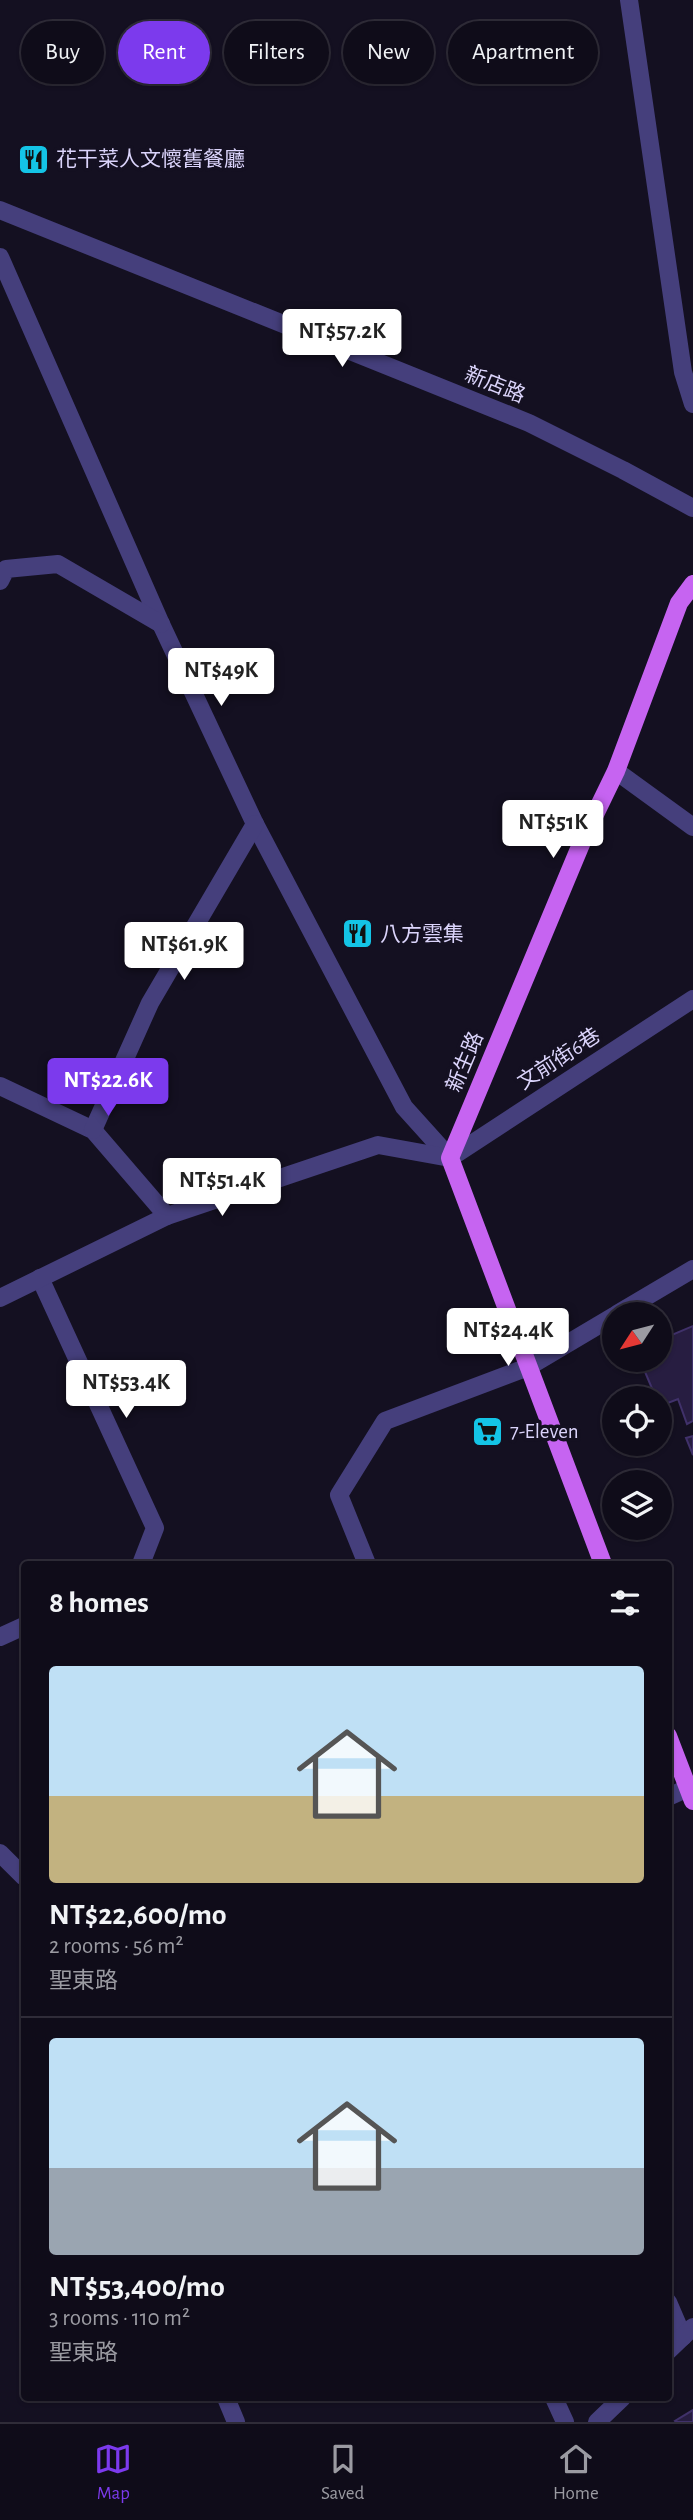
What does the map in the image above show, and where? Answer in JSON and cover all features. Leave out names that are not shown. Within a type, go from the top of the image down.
[{"type":"main road","name":"新生路","points":[[450,1158],[584,837],[616,771],[679,603],[693,584]]},
{"type":"main road","points":[[450,1158],[602,1561]]},
{"type":"main road","points":[[672,1746],[691,1795]]},
{"type":"street","points":[[629,0],[683,372],[693,404]]},
{"type":"street","name":"新店路","points":[[0,210],[529,423],[693,508]]},
{"type":"street","points":[[0,257],[161,624],[255,824],[404,1107],[450,1158]]},
{"type":"street","points":[[0,581],[6,569],[58,564],[161,624]]},
{"type":"street","points":[[616,771],[693,827]]},
{"type":"street","points":[[93,1130],[150,1003],[255,824]]},
{"type":"street","name":"文前街6巷","points":[[450,1158],[693,999]]},
{"type":"street","points":[[0,1086],[93,1130],[167,1216]]},
{"type":"street","points":[[0,1298],[167,1216],[378,1145],[450,1158]]},
{"type":"street","points":[[638,1302],[693,1269]]},
{"type":"street","points":[[40,1278],[155,1528],[142,1561]]},
{"type":"street","points":[[366,1561],[340,1495],[384,1421],[528,1367],[602,1323]]},
{"type":"street","points":[[0,1637],[21,1627]]},
{"type":"street","points":[[672,1797],[691,1795]]},
{"type":"street","points":[[0,1853],[21,1874]]},
{"type":"street","points":[[672,2308],[688,2332],[672,2347]]},
{"type":"street","points":[[227,2401],[236,2422]]},
{"type":"street","points":[[555,2401],[565,2422]]},
{"type":"street","points":[[597,2422],[619,2401]]},
{"type":"building","points":[[693,1326],[693,1421],[687,1424],[678,1399],[672,1401],[672,1386],[651,1386],[645,1372],[672,1372],[672,1335]]},
{"type":"building","points":[[693,1436],[693,1455],[686,1438]]},
{"type":"building","points":[[693,2410],[693,2422],[675,2421]]},
{"type":"place","name":"花干菜人文懷舊餐廳","points":[[33,159]]},
{"type":"place","name":"八方雲集","points":[[357,934]]},
{"type":"place","name":"7-Eleven","points":[[487,1431]]}]
